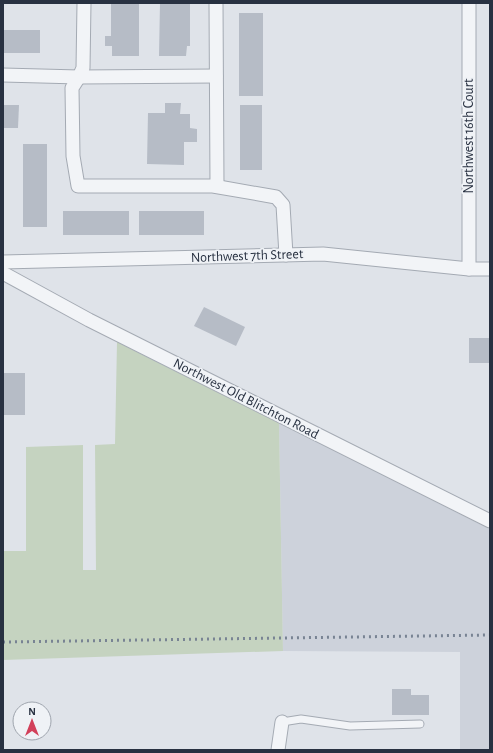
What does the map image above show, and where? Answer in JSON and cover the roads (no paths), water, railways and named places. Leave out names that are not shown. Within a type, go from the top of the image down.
[{"type":"street","points":[[84,3],[83,68],[72,88],[73,156],[78,186],[217,186],[276,197],[283,205],[286,255]]},
{"type":"street","points":[[216,3],[217,186]]},
{"type":"street","name":"Northwest 16th Court","points":[[469,3],[469,269]]},
{"type":"street","points":[[3,75],[79,77],[216,76]]},
{"type":"street","name":"Northwest 7th Street","points":[[3,262],[323,254],[469,269],[490,269]]},
{"type":"street","name":"Northwest Old Blitchton Road","points":[[3,273],[89,320],[490,521]]},
{"type":"street","points":[[278,750],[282,722]]},
{"type":"lane","points":[[282,722],[301,719],[350,726],[420,724]]},
{"type":"railway","points":[[3,642],[490,635]]}]
